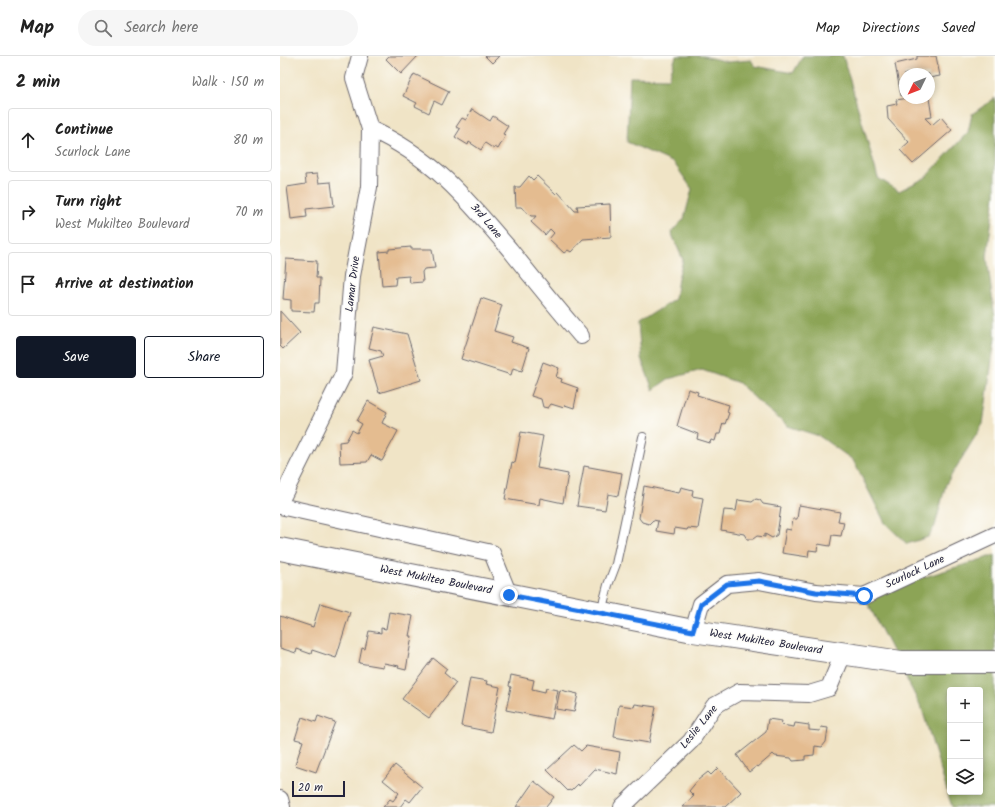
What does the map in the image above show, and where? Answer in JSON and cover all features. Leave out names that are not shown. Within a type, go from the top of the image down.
[{"type":"main road","name":"West Mukilteo Boulevard","points":[[280,549],[693,631],[901,662],[995,662]]},
{"type":"street","name":"Lamar Drive","points":[[280,502],[344,373],[352,276],[369,187],[370,129],[354,78],[360,56]]},
{"type":"street","name":"3rd Lane","points":[[370,129],[396,141],[420,158],[465,196],[581,336]]},
{"type":"street","points":[[280,506],[492,553],[509,595]]},
{"type":"street","name":"Scurlock Lane","points":[[693,631],[701,604],[727,584],[759,581],[816,592],[864,596],[995,535]]},
{"type":"street","name":"Leslie Lane","points":[[622,807],[691,740],[714,706],[739,692],[809,694],[829,688],[843,654]]},
{"type":"street","points":[[280,799],[282,807]]},
{"type":"lane","points":[[600,613],[616,564],[643,437]]},
{"type":"green space","points":[[676,56],[703,56],[728,62],[751,60],[755,66],[793,73],[803,56],[843,56],[878,178],[899,191],[925,178],[968,132],[972,114],[995,98],[995,194],[987,257],[995,319],[995,338],[983,424],[946,484],[935,526],[928,537],[907,544],[885,523],[853,460],[819,436],[788,426],[761,404],[739,383],[702,370],[668,379],[653,390],[641,358],[638,323],[675,299],[678,278],[683,260],[671,232],[684,219],[692,189],[674,163],[627,142],[630,77],[669,78]]},
{"type":"green space","points":[[995,555],[995,807],[952,807],[948,795],[983,795],[983,687],[947,687],[947,791],[922,709],[864,596]]},
{"type":"building","points":[[389,56],[418,56],[401,74],[386,59]]},
{"type":"building","points":[[485,56],[499,56],[492,63]]},
{"type":"building","points":[[917,56],[936,56],[940,76],[935,77],[935,68],[899,68],[899,85],[895,64],[917,59]]},
{"type":"building","points":[[414,74],[449,91],[442,105],[434,101],[429,113],[415,106],[417,103],[403,96]]},
{"type":"building","points":[[896,100],[899,100],[899,104],[930,104],[932,117],[925,118],[932,125],[941,117],[952,130],[913,164],[900,150],[909,142],[888,119],[887,106],[897,104]]},
{"type":"building","points":[[472,109],[490,121],[493,116],[508,126],[503,134],[506,135],[498,149],[495,147],[494,149],[485,143],[481,150],[469,142],[468,145],[455,137],[460,129],[456,127],[462,118],[466,120]]},
{"type":"building","points":[[317,174],[319,183],[331,182],[334,206],[306,209],[307,217],[291,219],[287,187],[306,184],[305,175]]},
{"type":"building","points":[[529,176],[533,180],[537,176],[556,194],[558,192],[575,211],[578,211],[577,206],[610,204],[611,237],[583,239],[571,252],[568,250],[564,253],[549,239],[554,233],[550,229],[545,235],[531,222],[536,216],[531,216],[521,207],[516,207],[515,187],[520,187]]},
{"type":"building","points":[[411,247],[411,249],[432,249],[435,268],[424,269],[422,272],[423,282],[410,283],[409,276],[396,277],[395,285],[382,286],[379,252],[389,251],[389,249]]},
{"type":"building","points":[[286,259],[317,261],[316,278],[320,278],[319,303],[315,303],[314,312],[291,311],[291,300],[283,299]]},
{"type":"building","points":[[481,298],[502,305],[494,331],[513,337],[511,342],[529,348],[522,371],[513,368],[511,375],[461,359]]},
{"type":"building","points":[[280,311],[300,333],[283,349],[280,346]]},
{"type":"building","points":[[374,327],[407,334],[421,380],[379,393],[369,360],[383,356],[381,351],[369,348]]},
{"type":"building","points":[[543,362],[559,368],[556,377],[562,379],[561,382],[578,388],[574,408],[565,405],[564,408],[551,404],[548,408],[543,407],[541,399],[531,396]]},
{"type":"building","points":[[688,389],[698,392],[697,395],[729,405],[727,412],[729,413],[725,424],[723,423],[720,434],[717,434],[715,441],[711,440],[710,443],[697,439],[698,434],[677,426]]},
{"type":"building","points":[[368,401],[387,412],[382,423],[398,431],[382,461],[371,455],[367,462],[340,463],[339,442],[346,441],[352,430],[357,433],[362,424],[357,421]]},
{"type":"building","points":[[521,432],[543,436],[537,468],[568,474],[563,503],[540,498],[539,505],[505,499],[512,462],[515,463]]},
{"type":"building","points":[[584,466],[622,473],[618,496],[608,494],[605,510],[577,506]]},
{"type":"building","points":[[644,486],[679,493],[681,487],[693,490],[692,496],[703,498],[698,529],[688,528],[687,530],[675,528],[674,534],[656,531],[658,521],[653,520],[649,524],[642,522],[639,518]]},
{"type":"building","points":[[756,499],[760,500],[763,504],[781,507],[777,535],[772,538],[765,534],[765,537],[757,536],[753,539],[747,539],[744,534],[721,530],[724,510],[736,511],[738,500],[752,502]]},
{"type":"building","points":[[799,505],[840,512],[838,521],[844,522],[841,536],[832,535],[830,546],[818,544],[817,551],[809,550],[808,557],[782,553],[786,529],[791,530],[793,519],[797,519]]},
{"type":"building","points":[[320,603],[350,612],[336,658],[312,650],[311,654],[297,649],[296,653],[280,648],[280,616],[313,627]]},
{"type":"building","points":[[389,612],[413,616],[409,636],[412,636],[406,670],[398,668],[399,666],[384,663],[383,667],[359,663],[362,648],[365,649],[369,631],[381,633],[381,628],[386,629]]},
{"type":"building","points":[[433,658],[447,669],[444,673],[456,683],[429,718],[402,699]]},
{"type":"building","points":[[511,675],[534,680],[532,689],[545,692],[546,688],[558,690],[552,719],[506,710],[511,687],[509,686]]},
{"type":"building","points":[[470,678],[487,681],[486,684],[500,687],[491,732],[461,726]]},
{"type":"building","points":[[560,690],[578,694],[574,712],[556,709]]},
{"type":"building","points":[[635,704],[656,707],[649,743],[614,737],[619,705],[634,707]]},
{"type":"building","points":[[318,716],[335,722],[316,772],[295,765],[303,741],[295,739],[302,717],[316,722]]},
{"type":"building","points":[[768,719],[782,721],[781,725],[794,727],[795,723],[809,725],[809,730],[820,731],[821,727],[828,728],[826,742],[822,747],[815,746],[814,755],[805,756],[805,760],[793,761],[791,758],[775,756],[773,754],[758,767],[757,766],[749,772],[737,755],[766,732]]},
{"type":"building","points":[[574,745],[581,751],[586,746],[620,752],[617,774],[595,769],[579,786],[578,784],[571,791],[568,791],[547,770]]},
{"type":"building","points":[[395,765],[422,787],[410,802],[406,799],[400,807],[383,807],[390,799],[393,801],[399,793],[383,780]]},
{"type":"building","points":[[718,768],[741,792],[725,807],[682,807],[694,796],[689,791],[698,780],[708,772],[711,775]]},
{"type":"building","points":[[534,781],[554,797],[546,807],[516,807]]},
{"type":"route","points":[[509,595],[693,631],[701,604],[727,584],[759,581],[816,592],[864,596]]}]
